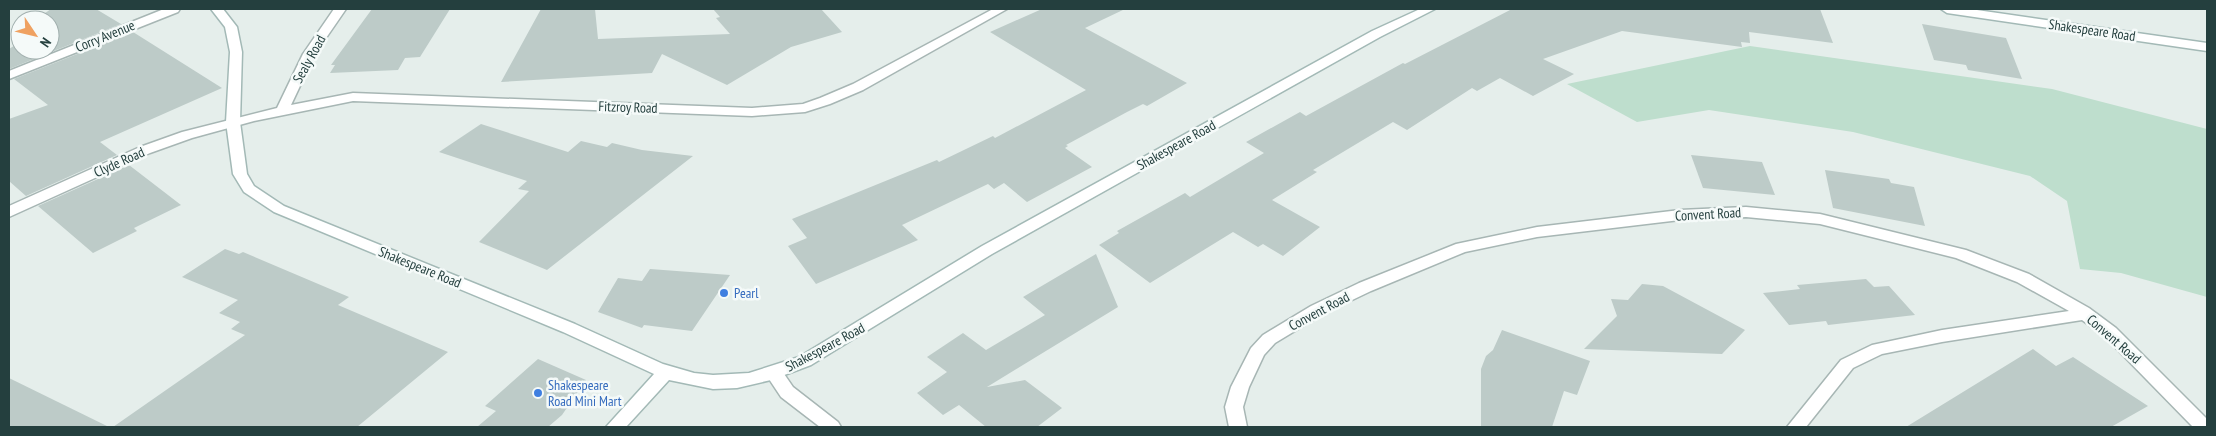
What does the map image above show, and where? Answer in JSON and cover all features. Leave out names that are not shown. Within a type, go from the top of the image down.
[{"type":"street","name":"Corry Avenue","points":[[9,75],[174,9]]},
{"type":"street","name":"Shakespeare Road","points":[[217,9],[231,27],[236,52],[233,122],[240,174],[249,189],[279,209],[573,330],[664,373],[713,382],[746,380],[774,373],[805,361],[987,250],[1376,34],[1429,9]]},
{"type":"street","name":"Sealy Road","points":[[282,111],[309,54],[340,9]]},
{"type":"street","name":"Fitzroy Road","points":[[233,122],[353,98],[752,112],[805,108],[858,86],[1002,9]]},
{"type":"street","name":"Shakespeare Road","points":[[1947,9],[2207,47]]},
{"type":"street","name":"Clyde Road","points":[[9,212],[145,150],[186,135],[233,122]]},
{"type":"street","name":"Convent Road","points":[[1238,427],[1234,407],[1240,387],[1257,352],[1269,338],[1317,310],[1365,286],[1461,248],[1537,232],[1680,215],[1746,212],[1820,219],[1961,254],[2023,278],[2083,312],[2123,344],[2204,427]]},
{"type":"street","points":[[1796,427],[1847,364],[1878,349],[1942,336],[2076,316],[2083,312]]},
{"type":"street","points":[[615,427],[664,373]]},
{"type":"street","points":[[774,373],[788,392],[832,427]]},
{"type":"green space","points":[[1750,46],[2052,89],[2207,129],[2207,297],[2121,273],[2080,269],[2067,201],[2030,176],[1853,132],[1709,110],[1637,122],[1567,84]]},
{"type":"building","points":[[96,9],[121,24],[60,49],[60,10],[50,10]]},
{"type":"building","points":[[372,9],[450,9],[420,57],[405,58],[398,70],[330,73],[335,65],[331,65]]},
{"type":"building","points":[[541,9],[595,9],[598,39],[730,34],[716,18],[720,17],[713,9],[821,9],[842,32],[791,47],[727,85],[662,54],[652,73],[501,82]]},
{"type":"building","points":[[1042,9],[1125,9],[1085,28],[1187,83],[1147,106],[1143,104],[1066,145],[1068,146],[1065,148],[1092,167],[1027,202],[1004,183],[994,189],[988,184],[902,225],[918,240],[816,284],[788,246],[807,238],[792,219],[937,160],[939,162],[993,136],[995,138],[1086,90],[990,32]]},
{"type":"building","points":[[1512,9],[1820,9],[1833,43],[1749,32],[1750,43],[1741,42],[1742,47],[1622,31],[1543,59],[1574,74],[1533,96],[1500,78],[1477,91],[1472,88],[1407,130],[1393,122],[1313,170],[1317,172],[1272,200],[1320,227],[1283,256],[1263,244],[1258,247],[1233,232],[1150,283],[1099,245],[1119,233],[1117,231],[1185,193],[1190,197],[1264,153],[1246,142],[1300,112],[1306,116],[1403,63],[1405,64]]},
{"type":"building","points":[[1922,24],[2006,38],[2022,79],[1968,70],[1966,65],[1934,60]]},
{"type":"building","points":[[133,32],[222,88],[100,142],[117,155],[26,196],[9,181],[9,119],[48,105],[14,79]]},
{"type":"building","points":[[9,49],[10,60],[31,60],[9,69]]},
{"type":"building","points":[[481,124],[568,152],[581,141],[607,147],[612,143],[642,150],[693,156],[547,270],[479,242],[529,191],[518,189],[527,181],[439,152]]},
{"type":"building","points":[[1691,155],[1762,162],[1775,195],[1703,188]]},
{"type":"building","points":[[129,165],[181,205],[134,228],[137,231],[93,253],[38,206]]},
{"type":"building","points":[[1825,170],[1889,179],[1891,183],[1914,187],[1925,226],[1833,208]]},
{"type":"building","points":[[225,249],[239,254],[243,252],[349,297],[338,305],[448,352],[357,427],[113,427],[245,335],[231,329],[240,322],[219,313],[238,300],[182,277]]},
{"type":"building","points":[[1096,254],[1118,307],[987,387],[1025,380],[1062,408],[1037,427],[986,427],[959,405],[943,415],[917,393],[947,372],[927,357],[963,333],[986,350],[1045,315],[1023,297]]},
{"type":"building","points":[[650,269],[730,275],[692,331],[644,325],[642,328],[598,312],[618,278],[642,281]]},
{"type":"building","points":[[1866,279],[1874,287],[1889,286],[1915,315],[1828,325],[1826,321],[1789,325],[1763,293],[1800,289],[1797,285]]},
{"type":"building","points":[[1642,284],[1663,286],[1745,330],[1722,354],[1584,349],[1617,316],[1611,299],[1628,300]]},
{"type":"building","points":[[1502,330],[1590,361],[1577,395],[1564,391],[1552,427],[1481,427],[1481,369],[1486,356],[1493,350]]},
{"type":"building","points":[[2033,349],[2056,366],[2073,357],[2148,406],[2111,427],[1906,427]]},
{"type":"building","name":"Shakespeare Road Mini Mart","points":[[538,359],[586,380],[562,415],[548,427],[477,427],[496,411],[485,406]]},
{"type":"building","points":[[9,378],[109,427],[9,427]]},
{"type":"place","name":"Pearl","points":[[724,293]]},
{"type":"place","name":"Shakespeare Road Mini Mart","points":[[538,393]]}]
